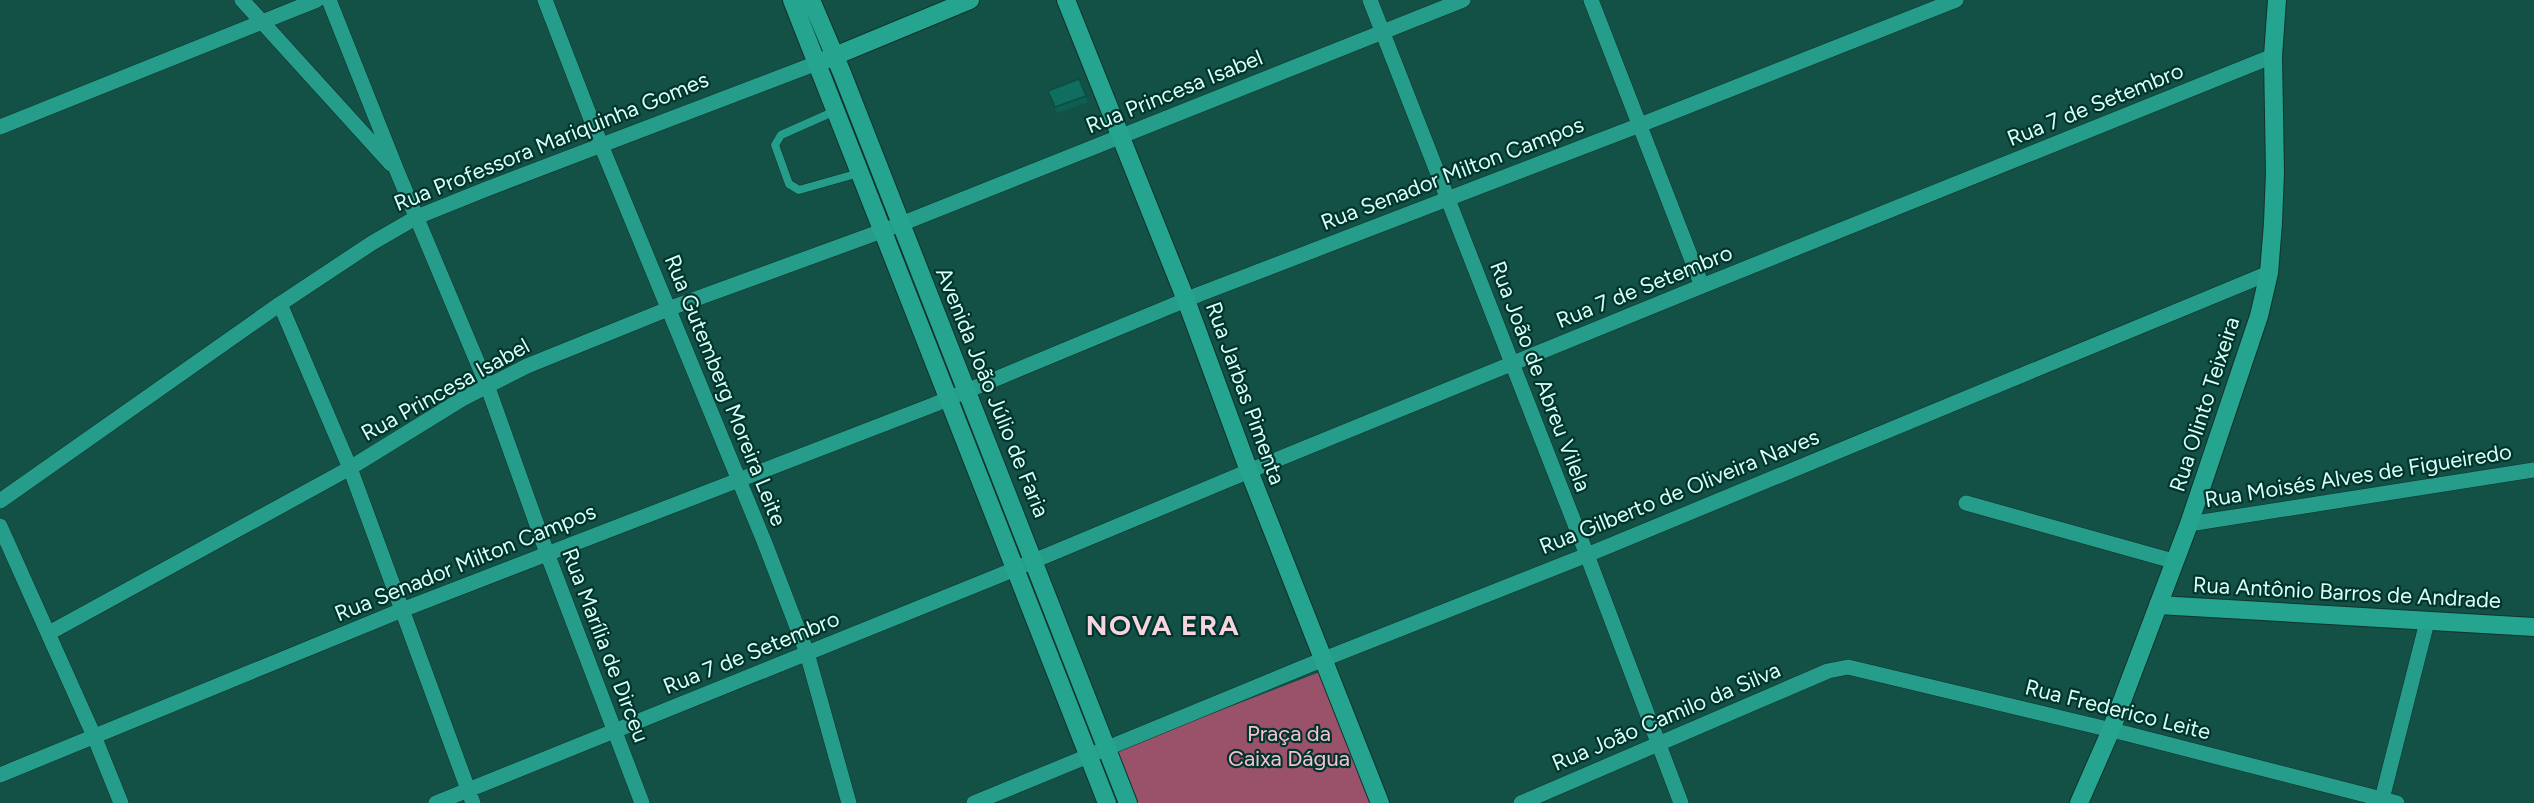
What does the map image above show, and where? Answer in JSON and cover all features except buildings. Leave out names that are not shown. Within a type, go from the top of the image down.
[{"type":"street","points":[[242,0],[397,171]]},
{"type":"street","points":[[0,127],[317,0]]},
{"type":"street","name":"Rua Marília de Dirceu","points":[[329,0],[397,171],[487,386],[547,553],[642,803]]},
{"type":"street","name":"Rua Gutemberg Moreira Leite","points":[[545,0],[601,145],[739,480],[807,653],[849,803]]},
{"type":"street","name":"Avenida João Júlio de Faria","points":[[792,0],[859,173],[892,227]]},
{"type":"street","name":"Avenida João Júlio de Faria","points":[[811,0],[835,56],[892,227],[957,395],[1016,569],[1107,803]]},
{"type":"street","name":"Rua Professora Mariquinha Gomes","points":[[0,501],[280,304],[372,243],[417,217],[835,56],[970,0]]},
{"type":"street","name":"Rua Jarbas Pimenta","points":[[1066,0],[1186,300],[1249,471],[1380,803]]},
{"type":"street","name":"Rua João de Abreu Vilela","points":[[1370,0],[1587,555],[1657,745],[1681,803]]},
{"type":"street","name":"Rua Princesa Isabel","points":[[49,633],[350,468],[487,386],[550,356],[668,309],[892,227],[1463,0]]},
{"type":"street","points":[[1591,0],[1702,286]]},
{"type":"street","name":"Rua Senador Milton Campos","points":[[0,775],[402,610],[957,395],[1186,300],[1956,0]]},
{"type":"street","name":"Rua Olinto Teixeira","points":[[2079,803],[2111,730],[2173,561],[2189,524],[2248,355],[2269,273],[2275,172],[2273,56],[2277,0]]},
{"type":"street","name":"Rua 7 de Setembro","points":[[436,803],[470,796],[614,731],[1034,562],[1249,471],[1702,286],[2273,56]]},
{"type":"street","name":"Rua Gilberto de Oliveira Naves","points":[[1089,756],[1324,659],[1587,555],[2269,273]]},
{"type":"street","points":[[280,304],[350,468],[470,796]]},
{"type":"street","name":"Avenida João Júlio de Faria","points":[[957,395],[1034,562],[1128,803]]},
{"type":"street","name":"Rua Moisés Alves de Figueiredo","points":[[2189,524],[2534,470]]},
{"type":"street","points":[[1966,503],[2173,561]]},
{"type":"street","points":[[0,526],[94,736],[121,803]]},
{"type":"street","name":"Rua Antônio Barros de Andrade","points":[[2158,605],[2534,627]]},
{"type":"street","points":[[2387,802],[2427,622]]},
{"type":"street","name":"Rua Frederico Leite","points":[[1828,671],[1848,667],[2111,730],[2387,802]]},
{"type":"street","name":"Rua João Camilo da Silva","points":[[1521,803],[1828,671]]},
{"type":"street","points":[[974,803],[1089,756]]},
{"type":"lane","points":[[836,110],[781,135],[775,145],[789,184],[799,190],[859,173]]},
{"type":"green space","name":"Praça da Caixa Dágua","points":[[1325,670],[1374,803],[1132,803],[1113,752]]},
{"type":"district","name":"NOVA ERA","points":[[1163,625]]}]
